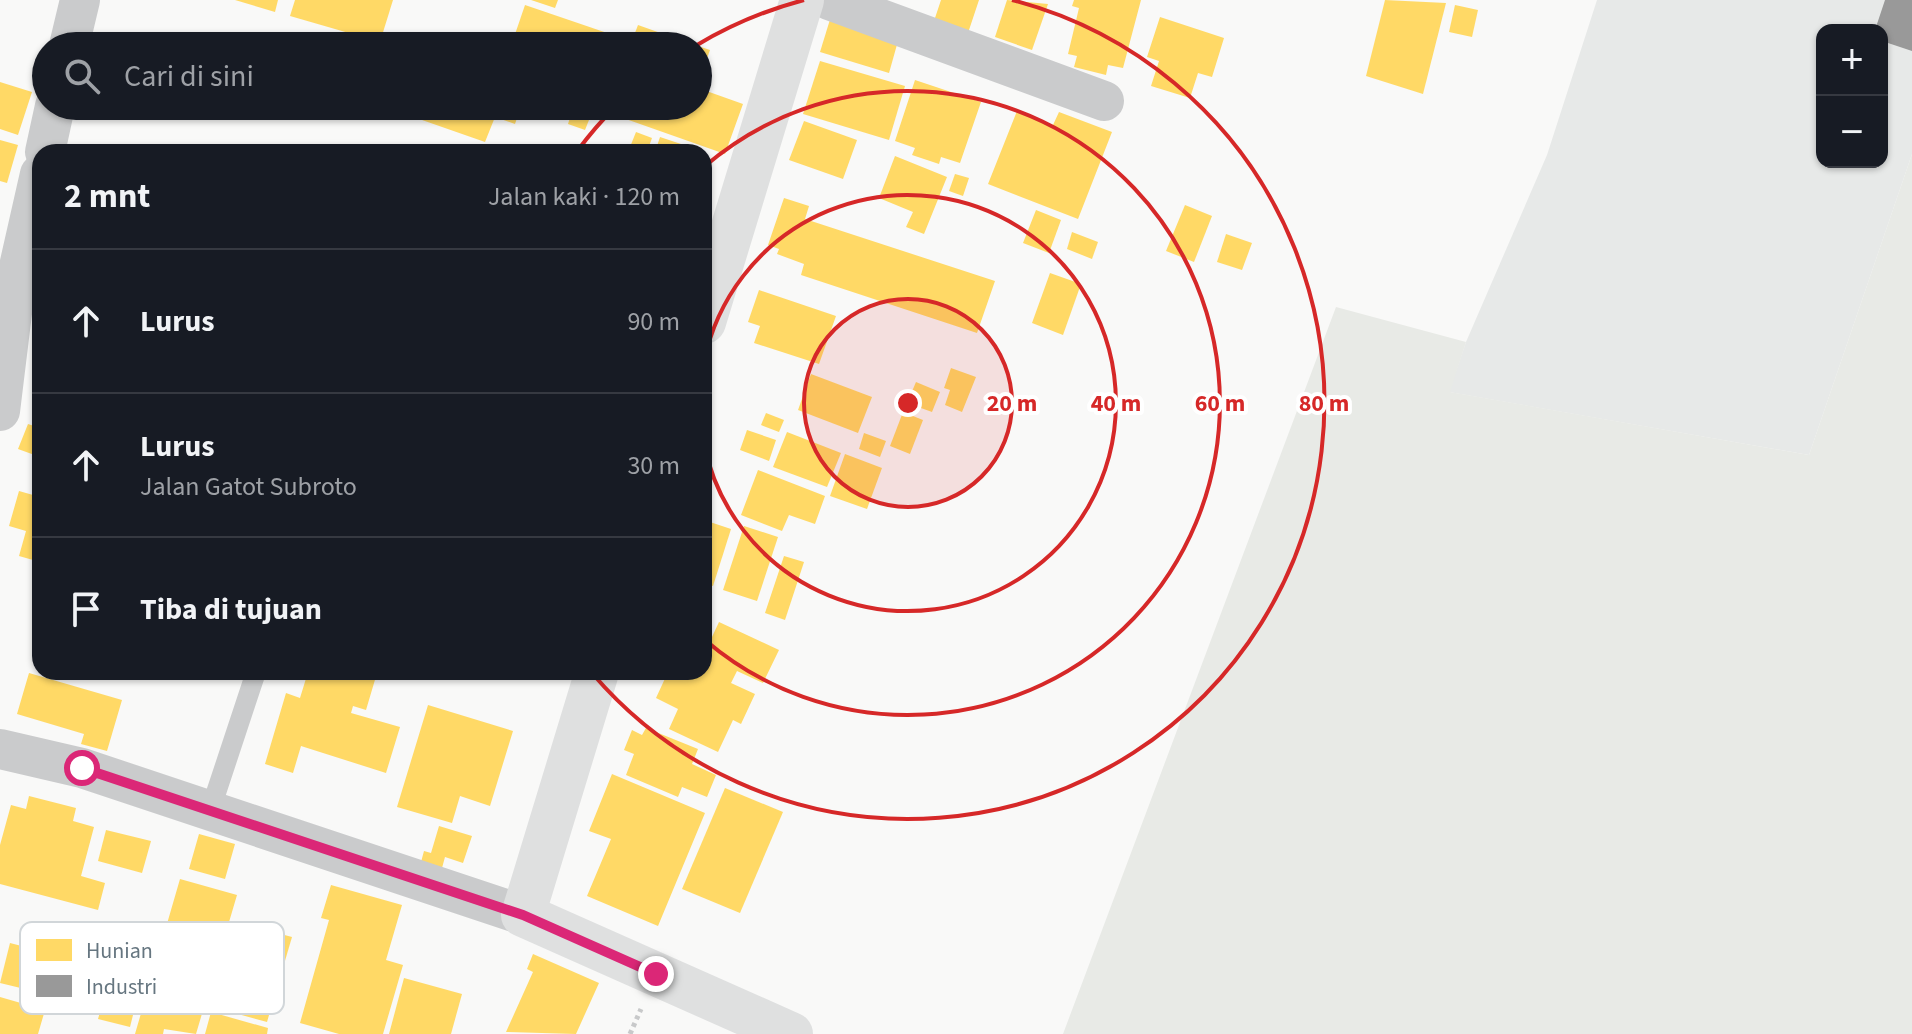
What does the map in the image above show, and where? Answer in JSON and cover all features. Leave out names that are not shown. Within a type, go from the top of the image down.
[{"type":"street","points":[[72,32],[80,0]]},
{"type":"street","points":[[712,296],[802,0]]},
{"type":"street","points":[[829,0],[1104,101]]},
{"type":"street","points":[[47,144],[52,120]]},
{"type":"street","points":[[0,411],[16,280],[32,209]]},
{"type":"street","points":[[523,915],[595,680]]},
{"type":"street","points":[[0,749],[82,768],[523,915],[791,1034]]},
{"type":"lane","points":[[210,811],[253,680]]},
{"type":"shaded area","points":[[1597,0],[1912,0],[1912,154],[1809,455],[1449,392],[1466,342],[1547,155]]},
{"type":"shaded area","points":[[1912,154],[1912,1034],[1063,1034],[1336,307],[1466,342],[1450,392],[1809,455]]},
{"type":"building: Hunian","points":[[235,0],[278,0],[275,12]]},
{"type":"building: Hunian","points":[[295,0],[393,0],[383,32],[345,32],[290,16]]},
{"type":"building: Hunian","points":[[531,0],[558,0],[555,8]]},
{"type":"building: Hunian","points":[[941,0],[979,0],[968,33],[934,21]]},
{"type":"building: Hunian","points":[[1007,0],[1048,4],[1032,50],[995,37]]},
{"type":"building: Hunian","points":[[1074,0],[1141,0],[1123,68],[1108,65],[1106,75],[1074,67],[1077,56],[1068,54],[1079,8],[1072,6]]},
{"type":"building: Hunian","points":[[1385,0],[1446,3],[1423,94],[1366,76]]},
{"type":"building: Hunian","points":[[525,5],[604,32],[516,32]]},
{"type":"building: Hunian","points":[[1455,5],[1478,10],[1472,37],[1449,32]]},
{"type":"building: Hunian","points":[[832,13],[900,34],[889,73],[820,52]]},
{"type":"building: Hunian","points":[[1160,17],[1224,38],[1212,77],[1198,73],[1190,98],[1151,86],[1159,61],[1147,57]]},
{"type":"building: Hunian","points":[[638,25],[658,32],[635,32]]},
{"type":"building: Hunian","points":[[820,61],[905,86],[889,140],[803,114]]},
{"type":"building: Hunian","points":[[915,80],[981,102],[960,163],[941,157],[939,164],[912,155],[915,148],[895,141]]},
{"type":"building: Hunian","points":[[0,82],[32,92],[18,135],[0,129]]},
{"type":"building: Hunian","points":[[712,93],[743,104],[725,154],[712,149],[712,144],[697,144],[629,120],[712,120]]},
{"type":"building: Hunian","points":[[1017,111],[1053,125],[1059,112],[1112,132],[1078,219],[988,184]]},
{"type":"building: Hunian","points":[[422,120],[494,120],[485,142]]},
{"type":"building: Hunian","points":[[569,120],[589,120],[585,130],[568,124]]},
{"type":"building: Hunian","points":[[804,121],[857,140],[843,179],[789,160]]},
{"type":"building: Hunian","points":[[636,132],[652,138],[650,144],[631,144]]},
{"type":"building: Hunian","points":[[660,137],[681,144],[658,144]]},
{"type":"building: Hunian","points":[[0,140],[18,145],[7,183],[0,181]]},
{"type":"building: Hunian","points":[[895,156],[947,177],[924,234],[906,227],[913,212],[879,198]]},
{"type":"building: Hunian","points":[[955,174],[969,178],[963,196],[949,191]]},
{"type":"building: Hunian","points":[[784,198],[809,206],[805,219],[995,281],[977,333],[801,275],[804,264],[777,254],[779,249],[768,245]]},
{"type":"building: Hunian","points":[[1185,205],[1212,216],[1194,262],[1166,251]]},
{"type":"building: Hunian","points":[[1036,210],[1061,220],[1049,253],[1023,243]]},
{"type":"building: Hunian","points":[[1072,232],[1098,242],[1092,259],[1067,249]]},
{"type":"building: Hunian","points":[[1226,234],[1252,243],[1242,270],[1217,262]]},
{"type":"building: Hunian","points":[[1050,273],[1081,284],[1063,335],[1032,323]]},
{"type":"building: Hunian","points":[[759,290],[836,316],[819,364],[754,343],[760,326],[748,322]]},
{"type":"building: Hunian","points":[[951,368],[976,377],[962,412],[945,405],[950,390],[944,388]]},
{"type":"building: Hunian","points":[[811,374],[872,397],[858,433],[798,410]]},
{"type":"building: Hunian","points":[[916,382],[940,392],[932,412],[907,403]]},
{"type":"building: Hunian","points":[[903,412],[923,420],[910,454],[890,446]]},
{"type":"building: Hunian","points":[[766,413],[784,420],[779,432],[761,425]]},
{"type":"building: Hunian","points":[[28,424],[32,425],[32,454],[18,449]]},
{"type":"building: Hunian","points":[[747,430],[776,440],[769,461],[740,450]]},
{"type":"building: Hunian","points":[[787,432],[841,453],[827,487],[773,467]]},
{"type":"building: Hunian","points":[[864,433],[886,441],[880,457],[859,449]]},
{"type":"building: Hunian","points":[[845,454],[882,468],[867,509],[830,496]]},
{"type":"building: Hunian","points":[[758,470],[825,496],[815,524],[789,515],[782,531],[741,515]]},
{"type":"building: Hunian","points":[[19,491],[32,495],[32,560],[19,556],[26,531],[9,526]]},
{"type":"building: Hunian","points":[[712,523],[731,529],[712,586]]},
{"type":"building: Hunian","points":[[744,526],[778,537],[757,601],[723,590]]},
{"type":"building: Hunian","points":[[784,556],[804,562],[785,620],[765,613]]},
{"type":"building: Hunian","points":[[719,622],[779,650],[763,683],[737,671],[731,683],[755,694],[741,724],[733,720],[718,752],[669,729],[678,709],[656,698],[664,680],[712,680],[712,637]]},
{"type":"building: Hunian","points":[[29,673],[32,674],[32,680],[53,680],[122,700],[107,751],[81,744],[84,734],[17,714]]},
{"type":"building: Hunian","points":[[306,680],[375,680],[366,710],[353,706],[351,713],[400,727],[386,773],[301,746],[293,773],[265,764],[286,693],[300,698]]},
{"type":"building: Hunian","points":[[428,705],[513,731],[490,806],[460,796],[452,823],[397,807]]},
{"type":"building: Hunian","points":[[646,728],[698,749],[692,764],[716,775],[707,797],[682,787],[678,797],[626,775],[634,754],[624,750],[632,730],[642,735]]},
{"type":"building: Hunian","points":[[612,774],[705,813],[658,926],[587,896],[611,839],[589,831]]},
{"type":"building: Hunian","points":[[725,788],[783,812],[740,913],[682,889]]},
{"type":"building: Hunian","points":[[29,796],[76,808],[73,821],[94,827],[81,876],[105,883],[98,910],[0,884],[0,845],[11,805],[26,809]]},
{"type":"building: Hunian","points":[[439,826],[472,836],[463,863],[445,857],[442,868],[421,862],[424,851],[431,853]]},
{"type":"building: Hunian","points":[[106,830],[151,841],[142,873],[98,861]]},
{"type":"building: Hunian","points":[[199,834],[235,844],[225,879],[189,869]]},
{"type":"building: Hunian","points":[[180,879],[237,895],[229,922],[168,922]]},
{"type":"building: Hunian","points":[[331,885],[402,905],[386,960],[403,965],[383,1034],[339,1034],[300,1023],[329,920],[321,918]]},
{"type":"building: Hunian","points":[[284,935],[292,937],[284,964]]},
{"type":"building: Hunian","points":[[10,943],[20,946],[20,988],[0,983]]},
{"type":"building: Hunian","points":[[533,954],[599,983],[576,1034],[506,1032],[533,972],[527,969]]},
{"type":"building: Hunian","points":[[404,978],[462,994],[451,1034],[389,1034]]},
{"type":"building: Hunian","points":[[0,997],[20,1003],[20,1014],[44,1014],[38,1034],[0,1034]]},
{"type":"building: Hunian","points":[[99,1014],[133,1014],[130,1027],[98,1019]]},
{"type":"building: Hunian","points":[[141,1014],[202,1014],[196,1034],[164,1029],[163,1034],[135,1034]]},
{"type":"building: Hunian","points":[[210,1014],[268,1028],[267,1034],[205,1034]]},
{"type":"building: Hunian","points":[[238,1014],[269,1014],[267,1022]]},
{"type":"building: Industri","points":[[1885,0],[1912,0],[1912,51],[1888,43],[1888,24],[1877,24]]},
{"type":"route","points":[[82,768],[523,915],[656,974]]}]
